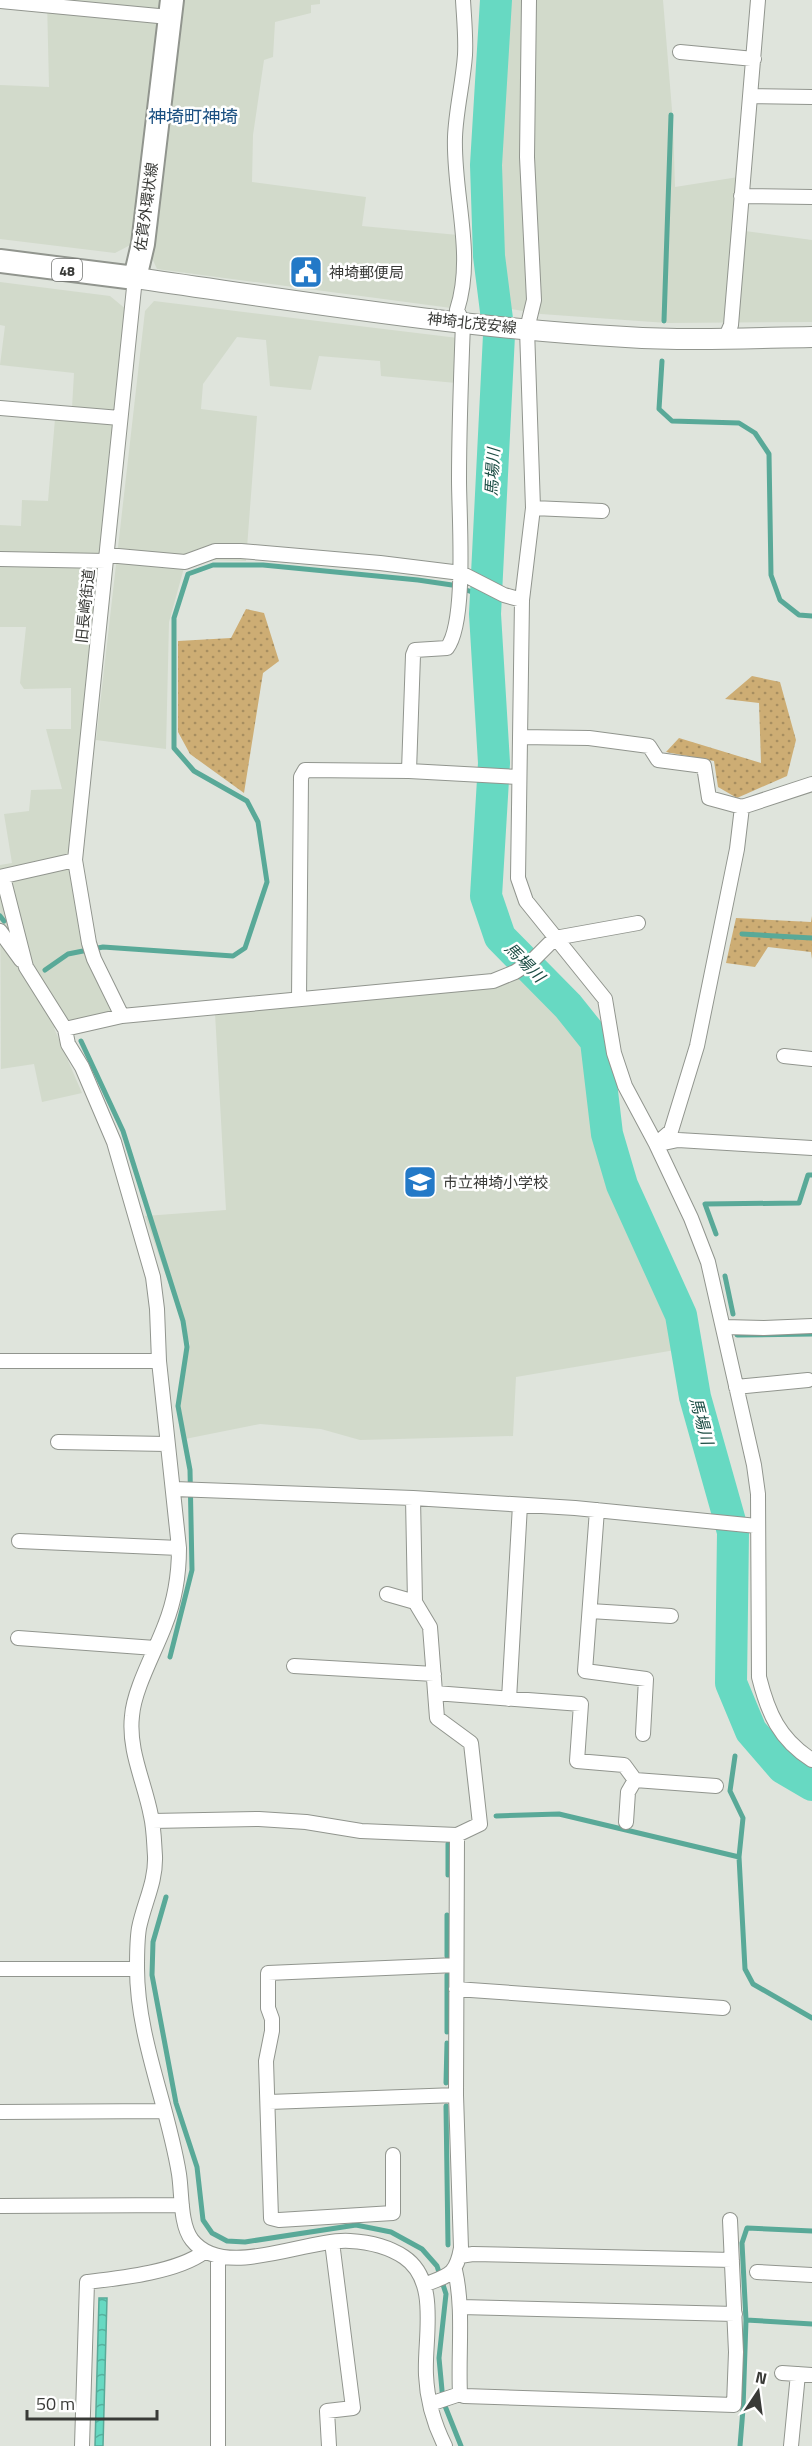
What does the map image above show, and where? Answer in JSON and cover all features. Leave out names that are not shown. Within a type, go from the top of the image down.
[{"type":"main road","name":"佐賀外環状線","points":[[135,278],[143,244],[171,9]]},
{"type":"main road","name":"48","points":[[0,261],[135,278]]},
{"type":"main road","name":"神埼北茂安線","points":[[135,278],[527,329],[627,337],[724,339],[812,337]]},
{"type":"street","points":[[409,771],[413,655],[415,650],[447,648],[454,639],[462,582],[459,480],[467,323],[457,310],[463,286],[464,235],[458,203],[455,137],[465,55],[463,0]]},
{"type":"street","points":[[529,0],[527,157],[534,300],[527,329],[533,508],[522,600],[518,878],[526,901],[605,999],[614,1053],[625,1086],[691,1218],[708,1262],[754,1465],[758,1494],[759,1677],[766,1705],[781,1732],[798,1751],[812,1760]]},
{"type":"street","points":[[724,339],[730,325],[758,0]]},
{"type":"street","points":[[0,1],[171,9]]},
{"type":"street","points":[[680,52],[754,59]]},
{"type":"street","points":[[751,96],[812,97]]},
{"type":"street","points":[[741,196],[812,197]]},
{"type":"street","name":"旧長崎街道","points":[[122,1016],[94,959],[89,943],[75,860],[135,278]]},
{"type":"street","points":[[0,408],[120,418]]},
{"type":"street","points":[[533,508],[602,511]]},
{"type":"street","points":[[0,559],[107,558],[185,562],[215,551],[241,551],[380,563],[462,582],[522,600]]},
{"type":"street","points":[[520,737],[589,738],[649,746],[658,760],[704,766],[709,798],[742,807],[812,784]]},
{"type":"street","points":[[299,999],[301,777],[305,770],[409,771],[519,777]]},
{"type":"street","points":[[656,1144],[671,1131],[698,1046],[731,881],[742,807]]},
{"type":"street","points":[[26,966],[2,877],[75,860]]},
{"type":"street","points":[[64,1029],[122,1016],[493,981],[515,972],[533,960],[555,938],[638,923]]},
{"type":"street","points":[[0,931],[26,966],[64,1029],[69,1044],[82,1067],[114,1142],[153,1277],[159,1361],[180,1548],[179,1576],[166,1624],[155,1647],[132,1713],[131,1738],[152,1821],[155,1861],[151,1894],[140,1927],[137,1969],[142,2014],[179,2174],[182,2205],[190,2238],[204,2252],[218,2258],[239,2258],[332,2242],[347,2227],[393,2213],[393,2155]]},
{"type":"street","points":[[784,1056],[812,1059]]},
{"type":"street","points":[[656,1144],[678,1140],[812,1148]]},
{"type":"street","points":[[724,1327],[812,1326]]},
{"type":"street","points":[[0,1361],[159,1361]]},
{"type":"street","points":[[736,1387],[808,1380]]},
{"type":"street","points":[[58,1442],[168,1443]]},
{"type":"street","points":[[174,1489],[413,1498],[597,1510],[757,1526]]},
{"type":"street","points":[[152,1821],[259,1819],[306,1822],[361,1831],[457,1835],[480,1824],[471,1743],[437,1718],[430,1627],[415,1602],[413,1498]]},
{"type":"street","points":[[509,1699],[520,1505]]},
{"type":"street","points":[[597,1510],[585,1671],[646,1679],[643,1734]]},
{"type":"street","points":[[19,1541],[180,1548]]},
{"type":"street","points":[[387,1594],[415,1602]]},
{"type":"street","points":[[590,1611],[672,1617]]},
{"type":"street","points":[[18,1638],[155,1647]]},
{"type":"street","points":[[294,1666],[434,1674]]},
{"type":"street","points":[[435,1693],[581,1704],[577,1761],[624,1765],[635,1780],[716,1786]]},
{"type":"street","points":[[626,1822],[628,1792],[635,1780]]},
{"type":"street","points":[[456,2395],[458,2326],[461,2307],[452,2273],[460,2256],[456,2095],[457,1835]]},
{"type":"street","points":[[445,2446],[426,2376],[426,2307],[429,2283],[405,2258],[347,2227],[270,2218],[269,2102],[266,2061],[272,2019],[268,2008],[268,1973],[456,1965]]},
{"type":"street","points":[[0,1969],[137,1969]]},
{"type":"street","points":[[456,1989],[723,2008]]},
{"type":"street","points":[[269,2102],[456,2095]]},
{"type":"street","points":[[0,2112],[164,2111]]},
{"type":"street","points":[[0,2206],[182,2205]]},
{"type":"street","points":[[434,2402],[456,2395],[734,2405],[735,2314],[730,2220]]},
{"type":"street","points":[[329,2446],[327,2411],[352,2408],[332,2242]]},
{"type":"street","points":[[82,2446],[87,2282],[117,2279],[190,2262],[204,2252]]},
{"type":"street","points":[[460,2256],[485,2254],[732,2260]]},
{"type":"street","points":[[218,2258],[218,2446]]},
{"type":"street","points":[[757,2272],[812,2275]]},
{"type":"street","points":[[429,2283],[452,2273]]},
{"type":"street","points":[[461,2307],[735,2314]]},
{"type":"street","points":[[782,2373],[805,2374],[792,2446]]},
{"type":"shaded area","points":[[47,0],[163,0],[138,241],[115,253],[0,239],[0,85],[49,87]]},
{"type":"shaded area","points":[[180,0],[320,0],[320,4],[311,5],[311,13],[275,22],[273,57],[264,60],[253,135],[252,182],[366,197],[362,226],[458,235],[460,286],[451,308],[157,269],[151,256]]},
{"type":"shaded area","points":[[504,0],[663,0],[673,122],[675,187],[751,175],[745,231],[812,240],[812,322],[667,323],[541,314],[511,309],[510,298],[499,296],[493,191],[498,173],[500,58]]},
{"type":"shaded area","points":[[0,282],[110,296],[127,310],[102,565],[74,789],[71,852],[113,1012],[54,1028],[82,1093],[42,1102],[34,1064],[1,1069],[0,865],[12,863],[4,814],[29,811],[31,790],[62,789],[46,729],[71,729],[71,688],[24,689],[20,683],[26,627],[0,627],[0,525],[21,526],[22,500],[48,501],[56,407],[72,408],[74,373],[0,365],[5,326],[0,325]]},
{"type":"shaded area","points":[[154,301],[458,338],[456,383],[381,376],[380,361],[319,356],[311,390],[270,386],[266,340],[237,337],[203,384],[201,409],[257,416],[246,561],[207,560],[184,568],[169,622],[166,749],[96,740],[145,311]]},
{"type":"shaded area","points":[[246,609],[264,613],[279,661],[263,673],[244,793],[190,754],[178,732],[178,641],[231,638]]},
{"type":"shaded area","points":[[752,676],[780,682],[796,740],[787,776],[737,798],[718,787],[714,761],[666,752],[679,738],[761,763],[759,703],[725,699]]},
{"type":"shaded area","points":[[812,916],[812,959],[811,952],[768,947],[755,967],[726,963],[736,918],[811,922]]},
{"type":"shaded area","name":"市立神埼小学校","points":[[527,975],[587,1038],[602,1153],[676,1319],[681,1349],[516,1377],[513,1436],[360,1440],[321,1429],[260,1424],[185,1439],[179,1400],[190,1344],[145,1216],[226,1210],[215,1013],[498,987]]},
{"type":"water","points":[[99,2298],[107,2298],[103,2446],[95,2446]]},
{"type":"waterway","name":"馬場川","points":[[496,0],[486,165],[489,256],[499,335],[485,614],[494,763],[486,896],[500,937],[568,1006],[596,1041],[607,1134],[622,1185],[681,1315],[695,1397],[733,1532],[731,1683],[751,1731],[783,1768],[812,1785]]},
{"type":"waterway","points":[[664,321],[671,115]]},
{"type":"waterway","points":[[662,361],[659,409],[672,421],[739,423],[755,433],[769,454],[771,575],[780,600],[799,615],[812,616]]},
{"type":"waterway","points":[[45,970],[68,954],[103,947],[233,956],[245,948],[267,882],[258,822],[247,801],[194,771],[174,748],[174,618],[188,574],[213,565],[263,565],[418,580],[452,585],[472,592],[486,590]]},
{"type":"waterway","points":[[0,916],[4,921]]},
{"type":"waterway","points":[[742,934],[812,938]]},
{"type":"waterway","points":[[81,1041],[123,1131],[183,1321],[187,1347],[178,1406],[190,1470],[192,1570],[170,1657]]},
{"type":"waterway","points":[[716,1234],[705,1204],[799,1203],[808,1175],[812,1175]]},
{"type":"waterway","points":[[725,1276],[733,1314]]},
{"type":"waterway","points":[[737,1335],[812,1334]]},
{"type":"waterway","points":[[735,1756],[730,1791],[743,1818],[739,1857],[745,1969],[753,1984],[812,2018]]},
{"type":"waterway","points":[[496,1816],[559,1814],[739,1857]]},
{"type":"waterway","points":[[448,1844],[448,1875]]},
{"type":"waterway","points":[[166,1897],[153,1942],[152,1975],[176,2103],[197,2167],[203,2220],[212,2233],[227,2241],[245,2242],[356,2225],[391,2232],[422,2249],[437,2266],[446,2294],[439,2358],[443,2401],[461,2446]]},
{"type":"waterway","points":[[447,1915],[447,1956]]},
{"type":"waterway","points":[[447,1975],[447,2032]]},
{"type":"waterway","points":[[446,2083],[447,2043]]},
{"type":"waterway","points":[[446,2106],[448,2245]]},
{"type":"waterway","points":[[746,2320],[742,2243],[747,2228],[812,2231]]},
{"type":"waterway","points":[[740,2446],[746,2320],[812,2324]]},
{"type":"place","name":"神埼郵便局","points":[[306,272]]},
{"type":"place","name":"市立神埼小学校","points":[[420,1182]]},
{"type":"district","name":"神埼町神埼","points":[[193,116]]}]
